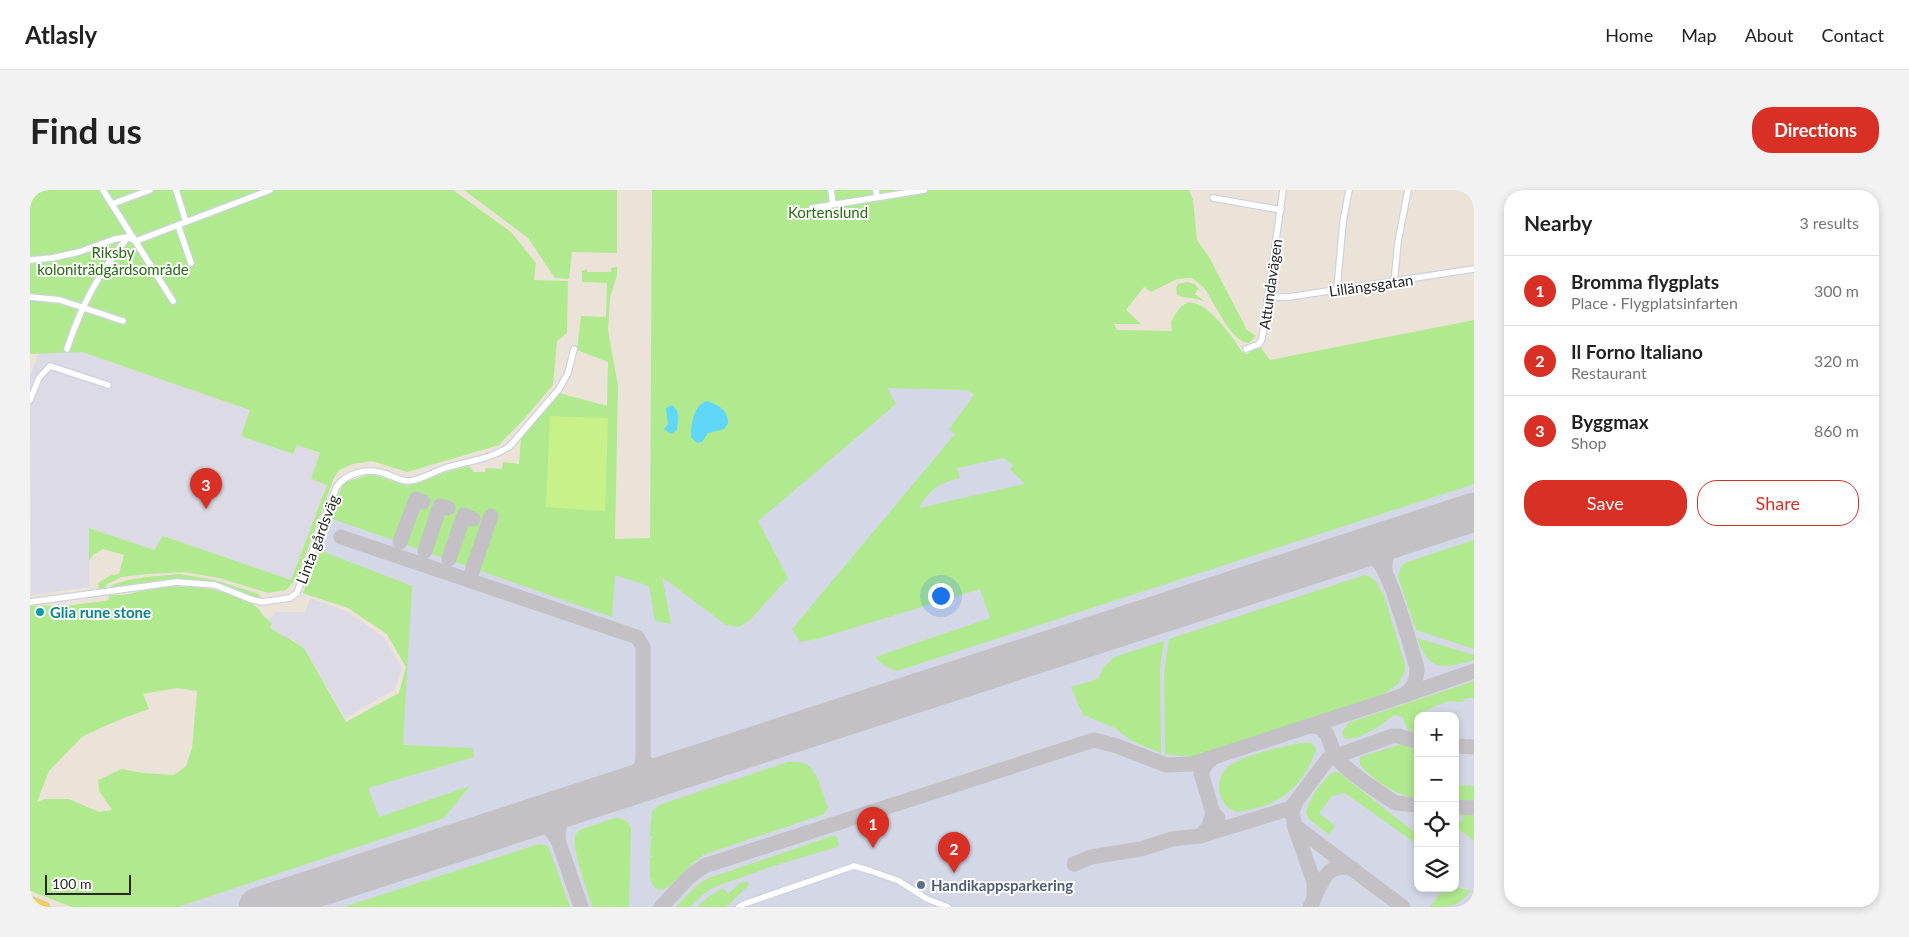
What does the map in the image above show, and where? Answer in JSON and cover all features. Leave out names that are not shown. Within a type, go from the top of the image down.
[{"type":"main road","points":[[30,901],[45,907]]},
{"type":"street","points":[[103,190],[173,301]]},
{"type":"street","points":[[112,204],[150,190]]},
{"type":"street","points":[[176,190],[186,222]]},
{"type":"street","points":[[30,260],[70,254],[128,237],[136,241],[270,190]]},
{"type":"street","points":[[831,190],[833,204]]},
{"type":"street","points":[[876,190],[877,198]]},
{"type":"street","points":[[812,208],[924,190]]},
{"type":"street","name":"Attundavägen","points":[[1246,349],[1259,344],[1262,339],[1283,190]]},
{"type":"street","points":[[1337,289],[1343,222],[1349,190]]},
{"type":"street","points":[[1394,282],[1398,242],[1408,190]]},
{"type":"street","points":[[1213,198],[1281,210]]},
{"type":"street","points":[[178,225],[192,263]]},
{"type":"street","points":[[67,349],[82,307],[108,262],[128,237]]},
{"type":"street","name":"Lillängsgatan","points":[[1268,297],[1289,297],[1474,269]]},
{"type":"street","points":[[30,297],[60,300],[123,321]]},
{"type":"street","name":"Linta gårdsväg","points":[[30,602],[177,582],[215,585],[262,602],[290,598],[297,593],[336,488],[343,479],[369,470],[381,472],[407,482],[502,451],[510,446],[559,389],[568,373],[574,349]]},
{"type":"street","points":[[30,400],[39,378],[50,366],[108,385]]},
{"type":"street","points":[[739,907],[854,866],[899,882],[927,898],[948,907]]},
{"type":"shaded area","points":[[39,352],[82,352],[251,410],[241,436],[293,454],[297,445],[320,454],[327,485],[291,580],[163,536],[154,551],[90,528],[89,587],[31,595],[30,377]]},
{"type":"shaded area","points":[[1474,378],[1474,907],[110,907],[346,722],[399,693],[406,667],[387,634],[348,608],[303,593],[343,483],[371,474],[664,569],[887,387],[967,390],[982,401]]},
{"type":"shaded area","points":[[310,598],[346,611],[384,637],[402,668],[395,689],[345,718],[304,648],[293,640],[284,638],[270,628],[272,623],[267,620],[274,616],[276,612],[305,612]]},
{"type":"green space","name":"Riksby koloniträdgårdsområde","points":[[30,190],[453,190],[511,232],[536,263],[534,280],[568,281],[567,333],[557,341],[553,385],[499,445],[407,472],[372,461],[353,464],[339,470],[334,478],[297,578],[286,590],[268,593],[219,578],[184,572],[122,577],[107,584],[105,588],[99,589],[98,583],[111,575],[119,574],[124,555],[103,549],[93,555],[89,561],[89,528],[154,550],[163,536],[291,580],[327,485],[311,479],[320,453],[297,445],[293,454],[241,436],[250,410],[82,352],[30,354]]},
{"type":"green space","points":[[464,190],[617,190],[617,253],[572,252],[569,279],[555,278],[528,238]]},
{"type":"green space","name":"Kortenslund","points":[[652,190],[1189,190],[1193,200],[1197,240],[1209,257],[1247,330],[1256,336],[1249,343],[1242,341],[1236,336],[1229,329],[1204,288],[1191,278],[1177,279],[1151,292],[1144,287],[1126,310],[1141,324],[1114,324],[1117,330],[1172,331],[1171,322],[1179,309],[1185,304],[1192,303],[1200,305],[1209,311],[1242,352],[1247,354],[1259,345],[1270,360],[1474,320],[1474,484],[897,671],[885,666],[875,657],[990,618],[980,589],[817,639],[800,642],[792,629],[955,434],[949,429],[974,395],[967,390],[887,388],[896,404],[758,521],[788,578],[751,619],[739,627],[726,625],[662,577],[671,624],[655,621],[649,586],[615,575],[612,617],[330,518],[343,483],[371,474],[408,486],[469,466],[474,472],[485,472],[486,468],[502,469],[503,462],[519,464],[521,437],[559,393],[607,406],[608,362],[577,350],[581,316],[606,317],[607,283],[582,282],[582,271],[587,269],[587,272],[611,272],[611,268],[617,267],[617,275],[610,298],[608,330],[618,386],[615,539],[650,538]],"holes":[[[1004,458],[1013,465],[1010,469],[1025,484],[919,508],[931,491],[946,482],[960,478],[957,468]]]},
{"type":"green space","points":[[1187,282],[1194,284],[1202,292],[1198,289],[1195,294],[1207,303],[1177,295],[1176,288],[1178,284]]},
{"type":"green space","points":[[550,416],[608,418],[605,511],[546,507]]},
{"type":"green space","points":[[1474,540],[1474,649],[1416,630],[1398,577],[1401,567],[1407,562]]},
{"type":"green space","points":[[319,550],[412,586],[403,745],[472,748],[474,757],[368,788],[379,817],[470,786],[444,818],[178,907],[72,907],[30,891],[30,606],[73,605],[105,601],[109,599],[109,595],[121,595],[170,587],[207,588],[231,594],[253,604],[272,623],[270,628],[304,648],[346,722],[399,693],[406,667],[387,634],[348,608],[303,593]],"holes":[[[177,688],[197,691],[192,748],[186,766],[174,775],[143,773],[122,769],[98,780],[99,791],[112,810],[99,812],[69,799],[45,799],[37,802],[49,771],[83,736],[149,709],[143,694]]]},
{"type":"green space","points":[[180,574],[215,580],[259,594],[261,598],[208,583],[180,579],[108,588],[132,579]]},
{"type":"green space","points":[[1365,575],[1374,579],[1381,592],[1383,592],[1405,665],[1405,671],[1399,683],[1383,695],[1192,757],[1165,754],[1164,673],[1169,639]]},
{"type":"green space","points":[[1417,638],[1474,655],[1474,660],[1453,665],[1438,665],[1427,657]]},
{"type":"green space","points":[[1164,641],[1160,669],[1161,753],[1132,741],[1117,729],[1083,715],[1071,687],[1098,679],[1103,668],[1114,657]]},
{"type":"green space","points":[[1474,681],[1474,698],[1466,698],[1462,702],[1449,701],[1421,712],[1414,712],[1414,733],[1407,729],[1403,717],[1394,715],[1363,735],[1349,739],[1344,738],[1342,733],[1348,723]]},
{"type":"green space","points":[[1301,743],[1310,743],[1314,745],[1316,750],[1303,776],[1287,793],[1266,805],[1238,812],[1231,810],[1224,804],[1220,794],[1219,782],[1224,771],[1230,766],[1260,753]]},
{"type":"green space","points":[[1402,744],[1414,749],[1414,798],[1394,791],[1372,777],[1360,765],[1360,757]]},
{"type":"green space","points":[[788,762],[808,765],[818,777],[816,778],[828,808],[824,814],[703,855],[692,864],[690,863],[691,865],[669,887],[666,885],[667,888],[658,890],[653,886],[652,879],[650,879],[650,858],[653,856],[650,855],[651,838],[653,837],[650,836],[651,818],[653,817],[651,817],[652,812],[659,805]]},
{"type":"green space","points":[[1334,772],[1338,772],[1414,832],[1414,842],[1345,793],[1332,796],[1319,813],[1335,826],[1329,835],[1309,819],[1306,813],[1316,790]]},
{"type":"green space","points":[[1459,785],[1474,786],[1474,802],[1459,800]]},
{"type":"green space","points":[[1459,811],[1474,812],[1474,841],[1459,829],[1459,824],[1464,818]]},
{"type":"green space","points":[[615,818],[624,820],[631,828],[629,907],[593,907],[578,862],[575,836],[580,830]]},
{"type":"green space","points":[[836,836],[839,844],[837,847],[770,867],[714,887],[690,907],[676,907],[695,887],[706,879]]},
{"type":"green space","points":[[539,844],[548,846],[570,907],[344,907]]},
{"type":"green space","points":[[747,881],[749,885],[726,907],[697,907],[708,897],[723,888],[728,894],[740,883]]},
{"type":"green space","points":[[1459,888],[1471,891],[1454,905],[1430,907],[1441,892],[1459,892]]},
{"type":"water","points":[[707,401],[715,404],[725,412],[728,424],[724,429],[708,433],[702,442],[697,443],[691,437],[692,421],[702,403]]},
{"type":"water","points":[[672,405],[677,410],[678,420],[677,430],[671,434],[664,429],[668,424],[666,408]]},
{"type":"taxiway","points":[[400,542],[416,499],[423,502]]},
{"type":"taxiway","points":[[425,551],[440,506],[448,508]]},
{"type":"taxiway","points":[[449,559],[464,515],[473,519]]},
{"type":"taxiway","points":[[469,580],[491,516]]},
{"type":"taxiway","points":[[1385,570],[1389,550],[1403,535]]},
{"type":"taxiway","points":[[341,537],[637,637],[643,647],[643,758]]},
{"type":"taxiway","points":[[1351,553],[1367,554],[1376,559],[1382,566],[1394,593],[1417,668],[1414,683],[1404,695]]},
{"type":"taxiway","points":[[661,907],[689,877],[704,866],[1094,740],[1117,746],[1166,765],[1192,764],[1474,671]]},
{"type":"taxiway","points":[[1310,726],[1317,727],[1325,732],[1334,753],[1347,769],[1396,803],[1414,805]]},
{"type":"taxiway","points":[[1200,836],[1291,808],[1328,759],[1392,736],[1414,741]]},
{"type":"taxiway","points":[[1459,746],[1474,747]]},
{"type":"taxiway","points":[[1215,756],[1206,764],[1201,773],[1213,813],[1218,818]]},
{"type":"taxiway","points":[[625,788],[637,775],[643,758],[654,771],[671,773]]},
{"type":"taxiway","points":[[1296,802],[1292,812],[1295,826],[1403,907]]},
{"type":"taxiway","points":[[528,819],[546,826],[558,840],[561,820],[573,805]]},
{"type":"taxiway","points":[[1459,807],[1474,808]]},
{"type":"taxiway","points":[[1074,864],[1091,857],[1141,849],[1172,839],[1200,836],[1208,828],[1213,813]]},
{"type":"taxiway","points":[[1294,825],[1314,882],[1314,899],[1310,907]]},
{"type":"taxiway","points":[[558,840],[581,907]]},
{"type":"taxiway","points":[[1315,896],[1321,883],[1333,869],[1345,867],[1353,869]]},
{"type":"taxiway","points":[[270,907],[284,899]]},
{"type":"runway","points":[[258,907],[1474,512]]},
{"type":"place","name":"Byggmax","points":[[206,509]]},
{"type":"place","name":"Glia rune stone","points":[[40,612]]},
{"type":"place","name":"Bromma flygplats","points":[[873,848]]},
{"type":"place","name":"Il Forno Italiano","points":[[954,873]]},
{"type":"place","name":"Handikappsparkering","points":[[921,885]]}]
